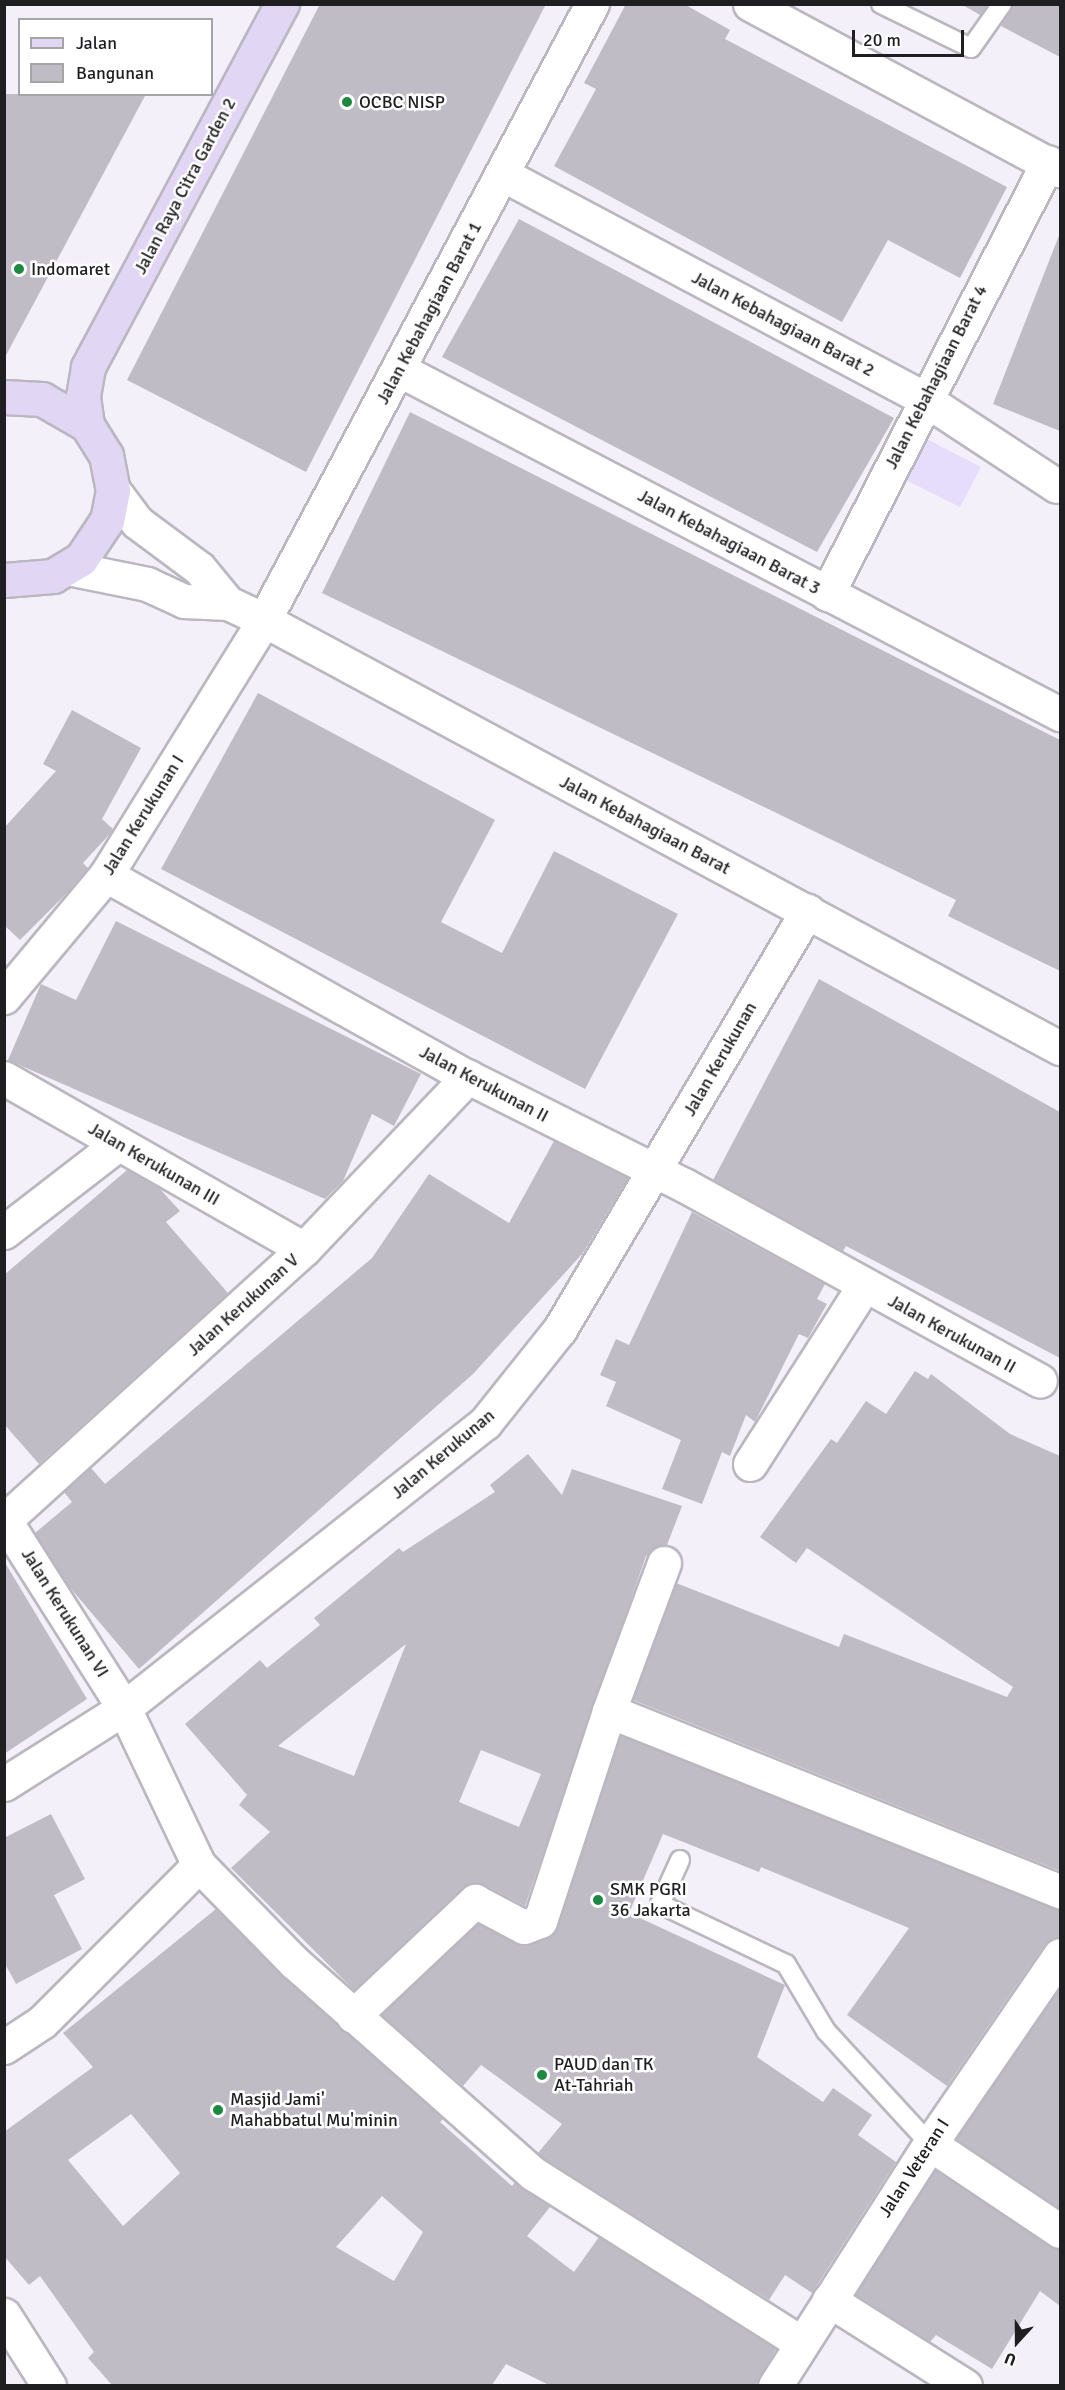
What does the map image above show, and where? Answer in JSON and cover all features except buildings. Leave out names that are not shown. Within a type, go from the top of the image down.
[{"type":"street","name":"Jalan Raya Citra Garden 2","points":[[42,399],[65,389],[88,367],[282,4]]},
{"type":"street","name":"Jalan Kebahagiaan Barat 1","points":[[264,620],[592,4]]},
{"type":"street","points":[[750,4],[1054,166]]},
{"type":"street","name":"Jalan Kebahagiaan Barat 4","points":[[827,594],[923,398],[1054,166]]},
{"type":"street","name":"Jalan Kebahagiaan Barat 2","points":[[502,174],[923,398],[1057,486]]},
{"type":"street","name":"Jalan Raya Citra Garden 2","points":[[87,424],[83,396],[88,367]]},
{"type":"street","name":"Jalan Kebahagiaan Barat 3","points":[[398,369],[1060,714]]},
{"type":"street","points":[[4,397],[42,399],[87,424],[106,455],[113,490],[100,534],[68,568],[37,580],[4,580]]},
{"type":"street","name":"Jalan Kebahagiaan Barat","points":[[113,490],[137,522],[199,568],[228,603]]},
{"type":"street","name":"Jalan Kebahagiaan Barat","points":[[68,568],[147,584],[184,601],[228,603],[264,620],[1060,1048]]},
{"type":"street","name":"Jalan Kerukunan I","points":[[4,998],[106,875],[264,620]]},
{"type":"street","name":"Jalan Kerukunan II","points":[[106,875],[468,1077],[654,1171],[1040,1382]]},
{"type":"street","name":"Jalan Kerukunan","points":[[4,1784],[124,1708],[485,1423],[560,1329],[807,911]]},
{"type":"street","name":"Jalan Kerukunan V","points":[[5,1519],[304,1249],[468,1077]]},
{"type":"street","name":"Jalan Kerukunan III","points":[[4,1078],[304,1249]]},
{"type":"street","points":[[4,1232],[118,1144]]},
{"type":"street","points":[[750,1464],[864,1286]]},
{"type":"street","name":"Jalan Kerukunan VI","points":[[5,1519],[124,1708],[199,1865]]},
{"type":"street","points":[[353,2016],[475,1901],[524,1927],[540,1921],[609,1711],[664,1563]]},
{"type":"street","points":[[609,1711],[1060,1891]]},
{"type":"street","points":[[4,2047],[42,2022],[199,1865],[353,2016],[534,2174],[800,2342]]},
{"type":"street","name":"Jalan Veteran I","points":[[775,2385],[800,2342],[930,2144],[1060,1955]]},
{"type":"street","points":[[930,2144],[1060,2231]]},
{"type":"street","points":[[829,2300],[965,2385]]},
{"type":"street","points":[[4,2315],[49,2385]]},
{"type":"lane","points":[[881,4],[971,48],[1002,4]]},
{"type":"lane","points":[[680,1860],[660,1904],[786,1964],[826,2031],[930,2144]]},
{"type":"shaded area","points":[[915,433],[981,467],[960,507],[894,474]]},
{"type":"place","name":"OCBC NISP","points":[[347,102]]},
{"type":"place","name":"Indomaret","points":[[19,269]]},
{"type":"place","name":"SMK PGRI 36 Jakarta","points":[[598,1900]]},
{"type":"place","name":"PAUD dan TK At-Tahriah","points":[[542,2075]]},
{"type":"place","name":"Masjid Jami' Mahabbatul Mu'minin","points":[[218,2110]]}]
